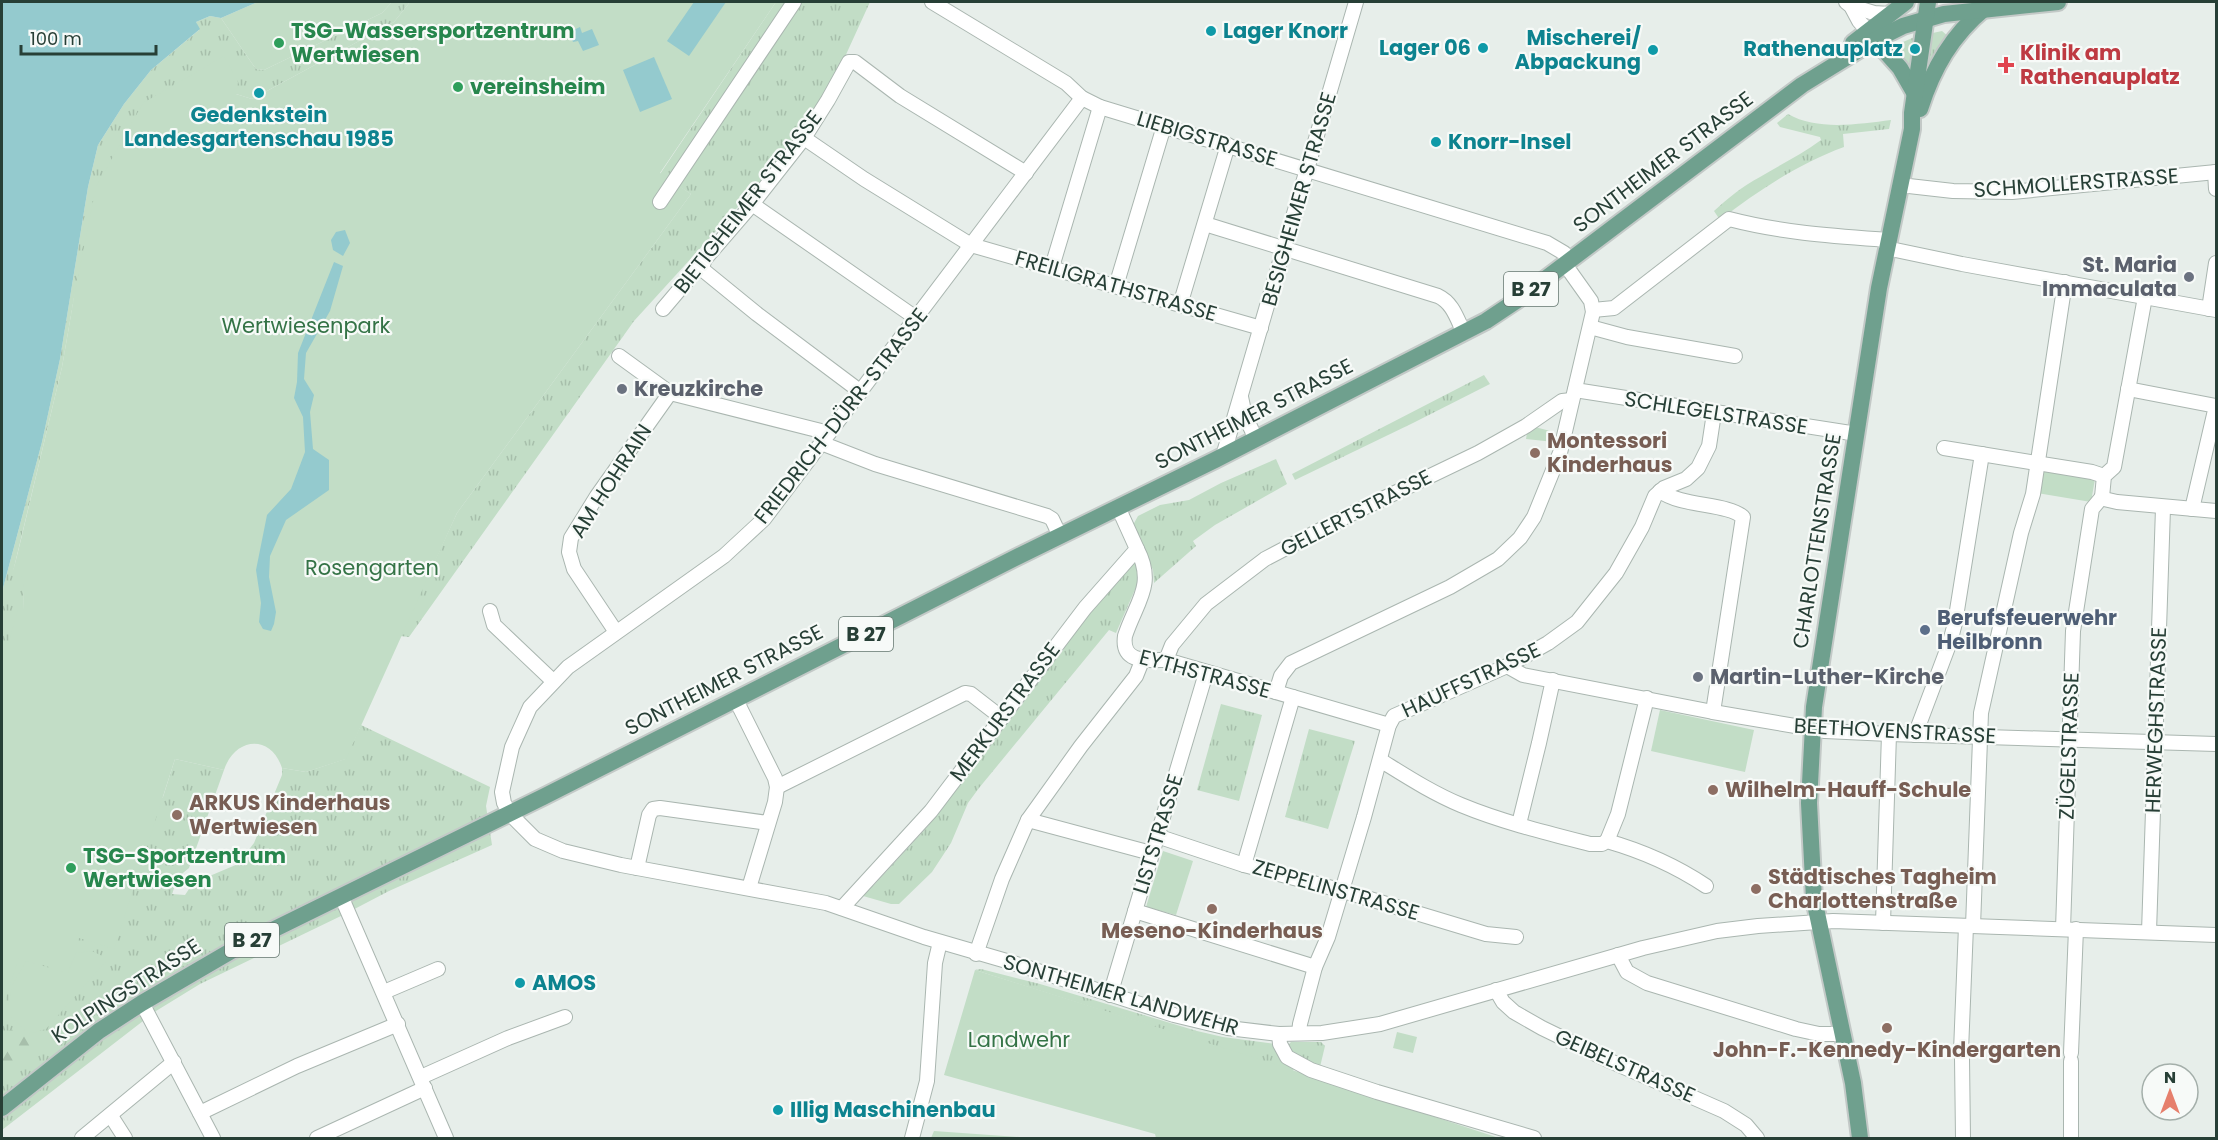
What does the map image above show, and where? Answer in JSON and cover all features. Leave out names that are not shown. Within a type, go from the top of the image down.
[{"type":"main road","name":"B 27","points":[[1871,35],[1890,14],[1906,2]]},
{"type":"main road","points":[[1915,121],[1941,57],[1977,9],[1949,2]]},
{"type":"main road","name":"B 27","points":[[1977,9],[2058,2]]},
{"type":"main road","name":"SONTHEIMER STRASSE","points":[[510,814],[1464,333],[1516,301],[1871,35],[1903,26],[1927,10],[1977,9]]},
{"type":"main road","name":"CHARLOTTENSTRASSE","points":[[1860,1138],[1853,1083],[1817,921],[1812,880],[1810,827],[1812,729],[1887,244],[1915,121],[1915,94],[1927,10]]},
{"type":"main road","points":[[1871,35],[1900,68],[1915,94]]},
{"type":"main road","name":"KOLPINGSTRASSE","points":[[2,1108],[70,1052],[142,1003],[238,947],[510,814]]},
{"type":"street","points":[[660,202],[794,2]]},
{"type":"street","name":"LIEBIGSTRASSE","points":[[932,2],[954,7],[1066,83],[1082,98],[1100,107],[1547,243],[1564,253],[1591,301],[1593,310]]},
{"type":"street","name":"BESIGHEIMER STRASSE","points":[[1223,456],[1356,2]]},
{"type":"street","points":[[1848,4],[1874,13],[1890,14]]},
{"type":"street","points":[[1848,4],[1871,35]]},
{"type":"street","name":"BIETIGHEIMER STRASSE","points":[[663,309],[696,270],[702,267],[705,259],[804,138],[849,62],[855,62],[923,111],[1026,173]]},
{"type":"street","name":"FRIEDRICH-DÜRR-STRASSE","points":[[510,814],[504,803],[502,792],[512,747],[530,707],[568,667],[724,556],[778,502],[1082,98]]},
{"type":"street","points":[[1052,267],[1100,107]]},
{"type":"street","points":[[1116,286],[1164,126]]},
{"type":"street","name":"FREILIGRATHSTRASSE","points":[[804,138],[872,184],[971,245],[1261,328]]},
{"type":"street","points":[[1180,305],[1228,145]]},
{"type":"street","points":[[2216,172],[2217,189]]},
{"type":"street","name":"SCHMOLLERSTRASSE","points":[[1900,185],[1953,191],[2012,192],[2216,172]]},
{"type":"street","points":[[752,204],[916,318]]},
{"type":"street","points":[[1276,692],[1281,676],[1291,663],[1450,586],[1489,565],[1514,545],[1528,528],[1560,453],[1593,310],[1614,308],[1729,219],[1784,231],[1887,244],[2065,282],[2213,309],[2217,263]]},
{"type":"street","points":[[1205,224],[1438,296],[1452,307],[1464,333]]},
{"type":"street","points":[[702,267],[757,314],[861,392]]},
{"type":"street","points":[[1963,1138],[1962,1055],[1982,707],[2001,618],[2033,494],[2065,282]]},
{"type":"street","points":[[1944,448],[2092,472],[2104,476],[2114,467],[2145,297]]},
{"type":"street","points":[[1590,327],[1627,337],[1735,356]]},
{"type":"street","points":[[620,356],[670,393],[825,438],[876,464],[1042,514],[1052,519],[1060,536]]},
{"type":"street","points":[[2128,389],[2217,406],[2192,509]]},
{"type":"street","name":"AM HOHRAIN","points":[[616,632],[574,569],[570,555],[571,538],[597,496],[670,393]]},
{"type":"street","name":"SCHLEGELSTRASSE","points":[[1573,395],[1857,434]]},
{"type":"street","name":"GELLERTSTRASSE","points":[[1166,660],[1173,645],[1206,604],[1264,560],[1348,515],[1478,453],[1544,416],[1573,395]]},
{"type":"street","points":[[1241,397],[1245,416],[1256,439]]},
{"type":"street","points":[[1660,491],[1686,479],[1698,468],[1709,446],[1714,413]]},
{"type":"street","points":[[1916,735],[1956,623],[1982,454]]},
{"type":"street","name":"ZÜGELSTRASSE","points":[[2071,1138],[2069,740],[2074,620],[2092,509],[2102,497],[2104,476]]},
{"type":"street","points":[[1660,491],[1677,500],[1739,514],[1744,520],[1713,712]]},
{"type":"street","name":"HAUFFSTRASSE","points":[[1299,1033],[1315,967],[1328,937],[1389,725],[1394,716],[1508,666],[1548,643],[1584,614],[1616,573],[1636,538],[1655,496],[1660,491]]},
{"type":"street","points":[[2102,497],[2110,501],[2163,508],[2217,511]]},
{"type":"street","points":[[1118,507],[1137,549]]},
{"type":"street","name":"HERWEGHSTRASSE","points":[[2148,932],[2163,508]]},
{"type":"street","name":"EYTHSTRASSE","points":[[1137,549],[1144,562],[1146,581],[1124,640],[1131,654],[1142,661],[1166,660],[1389,725]]},
{"type":"street","name":"MERKURSTRASSE","points":[[842,908],[931,811],[1085,608],[1137,549]]},
{"type":"street","points":[[490,610],[494,625],[553,681]]},
{"type":"street","points":[[976,954],[1002,879],[1028,820],[1081,746],[1136,676],[1142,661]]},
{"type":"street","name":"BEETHOVENSTRASSE","points":[[1508,666],[1523,675],[1812,729],[2156,744],[2217,744]]},
{"type":"street","name":"LISTSTRASSE","points":[[1110,994],[1206,673]]},
{"type":"street","points":[[1518,824],[1553,680]]},
{"type":"street","points":[[777,787],[964,693],[971,694],[1002,718]]},
{"type":"street","points":[[1244,865],[1293,697]]},
{"type":"street","points":[[1380,760],[1453,801],[1518,824],[1590,844],[1602,844],[1607,841],[1618,814],[1647,698]]},
{"type":"street","points":[[736,700],[771,768],[777,787],[749,888]]},
{"type":"street","points":[[1883,923],[1889,734]]},
{"type":"street","points":[[637,868],[649,815],[653,809],[660,808],[768,824]]},
{"type":"street","name":"SONTHEIMER LANDWEHR","points":[[510,814],[535,838],[563,851],[637,868],[808,898],[976,954],[1010,962],[1202,1023],[1279,1034],[1322,1033],[1380,1024],[1618,955],[1717,932],[1817,921],[2217,935]]},
{"type":"street","points":[[1028,820],[1151,853]]},
{"type":"street","name":"ZEPPELINSTRASSE","points":[[1157,836],[1244,865],[1340,890],[1486,934],[1516,937]]},
{"type":"street","points":[[1607,841],[1653,857],[1706,886]]},
{"type":"street","points":[[341,896],[446,1138]]},
{"type":"street","points":[[1135,911],[1315,967]]},
{"type":"street","points":[[912,1138],[927,1081],[935,963],[940,942]]},
{"type":"street","points":[[1618,955],[1628,972],[1647,983],[1788,1027],[1819,1034],[1841,1034]]},
{"type":"street","points":[[384,992],[438,969]]},
{"type":"street","name":"GEIBELSTRASSE","points":[[1496,990],[1503,1002],[1514,1012],[1542,1028],[1610,1061],[1724,1111],[1746,1125],[1757,1138]]},
{"type":"street","points":[[142,1003],[213,1138]]},
{"type":"street","points":[[317,1138],[508,1038],[565,1017]]},
{"type":"street","points":[[200,1113],[297,1066],[398,1024]]},
{"type":"street","points":[[1279,1034],[1280,1044],[1287,1057],[1324,1075],[1534,1138]]},
{"type":"street","points":[[82,1138],[174,1062]]},
{"type":"street","points":[[111,1116],[125,1138]]},
{"type":"green space","name":"TSG-Wassersportzentrum Wertwiesen","points":[[258,2],[392,2],[382,13],[264,70],[256,69],[221,18]]},
{"type":"green space","points":[[392,2],[410,2],[394,22],[252,99],[236,94],[24,590],[23,611],[2,686],[2,592],[42,442],[60,359],[88,187],[98,145],[124,104],[151,70],[199,30],[196,22],[210,16],[221,18],[256,69],[264,70],[382,13]],"holes":[[[75,292],[57,409],[13,572],[62,367]]]},
{"type":"green space","name":"Wertwiesenpark","points":[[410,2],[776,2],[660,173],[691,194],[457,513],[346,759],[306,772],[282,768],[270,749],[253,744],[236,751],[224,770],[175,759],[114,949],[79,938],[68,973],[76,953],[92,951],[108,959],[46,1029],[29,1034],[7,1013],[12,986],[26,961],[64,972],[19,957],[2,1010],[2,665],[18,610],[23,610],[24,577],[13,573],[62,367],[96,187],[143,103],[224,56],[238,82],[236,94],[252,99],[394,22]]},
{"type":"green space","points":[[776,2],[870,2],[833,83],[793,145],[634,321],[409,637],[400,636],[457,513],[691,194],[660,174]]},
{"type":"green space","points":[[1942,31],[1949,37],[1920,87],[1928,34]]},
{"type":"green space","points":[[1917,36],[1911,79],[1889,48]]},
{"type":"green space","points":[[1788,114],[1812,123],[1838,125],[1891,120],[1889,129],[1843,134],[1844,147],[1811,161],[1779,179],[1720,220],[1714,211],[1730,197],[1821,140],[1820,137],[1780,127],[1777,123]]},
{"type":"green space","points":[[1484,375],[1490,384],[1295,480],[1292,474]]},
{"type":"green space","points":[[1535,427],[1554,432],[1554,442],[1526,439],[1527,433]]},
{"type":"green space","points":[[1276,459],[1287,484],[1215,525],[1193,541],[1196,546],[1154,583],[1153,570],[1133,525],[1138,516],[1160,505],[1189,500]]},
{"type":"green space","points":[[2041,469],[2095,479],[2091,502],[2037,493]]},
{"type":"green space","points":[[1133,559],[1139,564],[1137,585],[1116,633],[1109,630],[979,788],[968,803],[951,843],[932,872],[899,904],[863,896],[861,893],[869,883],[873,886],[929,825],[926,821],[973,762],[976,764],[996,739],[993,736],[1014,707],[1017,710],[1027,698],[1024,695],[1051,658],[1055,660],[1064,649],[1061,646],[1089,615],[1129,561]]},
{"type":"green space","points":[[1221,704],[1262,715],[1239,801],[1197,790]]},
{"type":"green space","points":[[1660,710],[1754,730],[1745,772],[1651,751]]},
{"type":"green space","points":[[361,725],[490,787],[486,806],[492,845],[389,891],[200,984],[156,1011],[2,1130],[2,997],[27,917],[163,797],[175,759],[224,770],[189,868],[178,877],[172,894],[185,895],[193,883],[238,864],[254,843],[282,775],[282,768],[306,772],[345,759]]},
{"type":"green space","points":[[1309,729],[1355,741],[1328,829],[1285,817]]},
{"type":"green space","points":[[1163,851],[1193,861],[1176,915],[1146,907]]},
{"type":"green space","points":[[981,969],[1040,984],[1197,1031],[1276,1044],[1295,1066],[1293,1071],[975,970]]},
{"type":"green space","name":"Landwehr","points":[[975,970],[1499,1138],[1156,1138],[1155,1134],[944,1075]]},
{"type":"green space","points":[[14,1029],[35,1035],[39,1046],[21,1065],[2,1078],[2,1033]]},
{"type":"green space","points":[[1397,1032],[1417,1037],[1413,1053],[1393,1048]]},
{"type":"green space","points":[[1291,1042],[1321,1042],[1325,1046],[1320,1067],[1299,1060],[1287,1047]]},
{"type":"green space","points":[[934,1131],[1033,1138],[931,1138]]},
{"type":"water","points":[[2,2],[258,2],[221,18],[210,16],[196,22],[200,29],[151,70],[124,104],[98,145],[88,187],[60,359],[42,442],[2,592]]},
{"type":"water","points":[[694,2],[726,2],[689,56],[667,41]]},
{"type":"water","points":[[580,27],[582,33],[592,29],[599,45],[583,51],[578,41],[573,42],[569,32]]},
{"type":"water","points":[[654,57],[672,99],[640,112],[623,70]]},
{"type":"water","points":[[345,230],[350,243],[343,256],[333,250],[331,240],[336,232]]},
{"type":"water","points":[[334,262],[343,266],[330,311],[306,353],[304,379],[314,395],[310,412],[313,449],[329,460],[329,490],[286,520],[270,556],[269,577],[276,612],[271,631],[263,629],[259,622],[261,603],[256,570],[267,515],[291,489],[305,452],[303,417],[294,398],[298,353]]},
{"type":"place","name":"Lager Knorr","points":[[1211,31]]},
{"type":"place","name":"TSG-Wassersportzentrum Wertwiesen","points":[[279,43]]},
{"type":"place","name":"Lager 06","points":[[1483,48]]},
{"type":"place","name":"Rathenauplatz","points":[[1915,49]]},
{"type":"place","name":"Mischerei/ Abpackung","points":[[1653,50]]},
{"type":"place","name":"Klinik am Rathenauplatz","points":[[2006,65]]},
{"type":"place","name":"vereinsheim","points":[[458,87]]},
{"type":"place","name":"Gedenkstein Landesgartenschau 1985","points":[[259,93]]},
{"type":"place","name":"Knorr-Insel","points":[[1436,142]]},
{"type":"place","name":"St. Maria Immaculata","points":[[2189,277]]},
{"type":"place","name":"Kreuzkirche","points":[[622,389]]},
{"type":"place","name":"Montessori Kinderhaus","points":[[1535,453]]},
{"type":"place","name":"Berufsfeuerwehr Heilbronn","points":[[1925,630]]},
{"type":"place","name":"Martin-Luther-Kirche","points":[[1698,677]]},
{"type":"place","name":"Wilhelm-Hauff-Schule","points":[[1713,790]]},
{"type":"place","name":"ARKUS Kinderhaus Wertwiesen","points":[[177,815]]},
{"type":"place","name":"TSG-Sportzentrum Wertwiesen","points":[[71,868]]},
{"type":"place","name":"Städtisches Tagheim Charlottenstraße","points":[[1756,889]]},
{"type":"place","name":"Meseno-Kinderhaus","points":[[1212,909]]},
{"type":"place","name":"AMOS","points":[[520,983]]},
{"type":"place","name":"John-F.-Kennedy-Kindergarten","points":[[1887,1028]]},
{"type":"place","name":"Illig Maschinenbau","points":[[778,1110]]},
{"type":"park label","name":"Rosengarten","points":[[372,568]]}]
